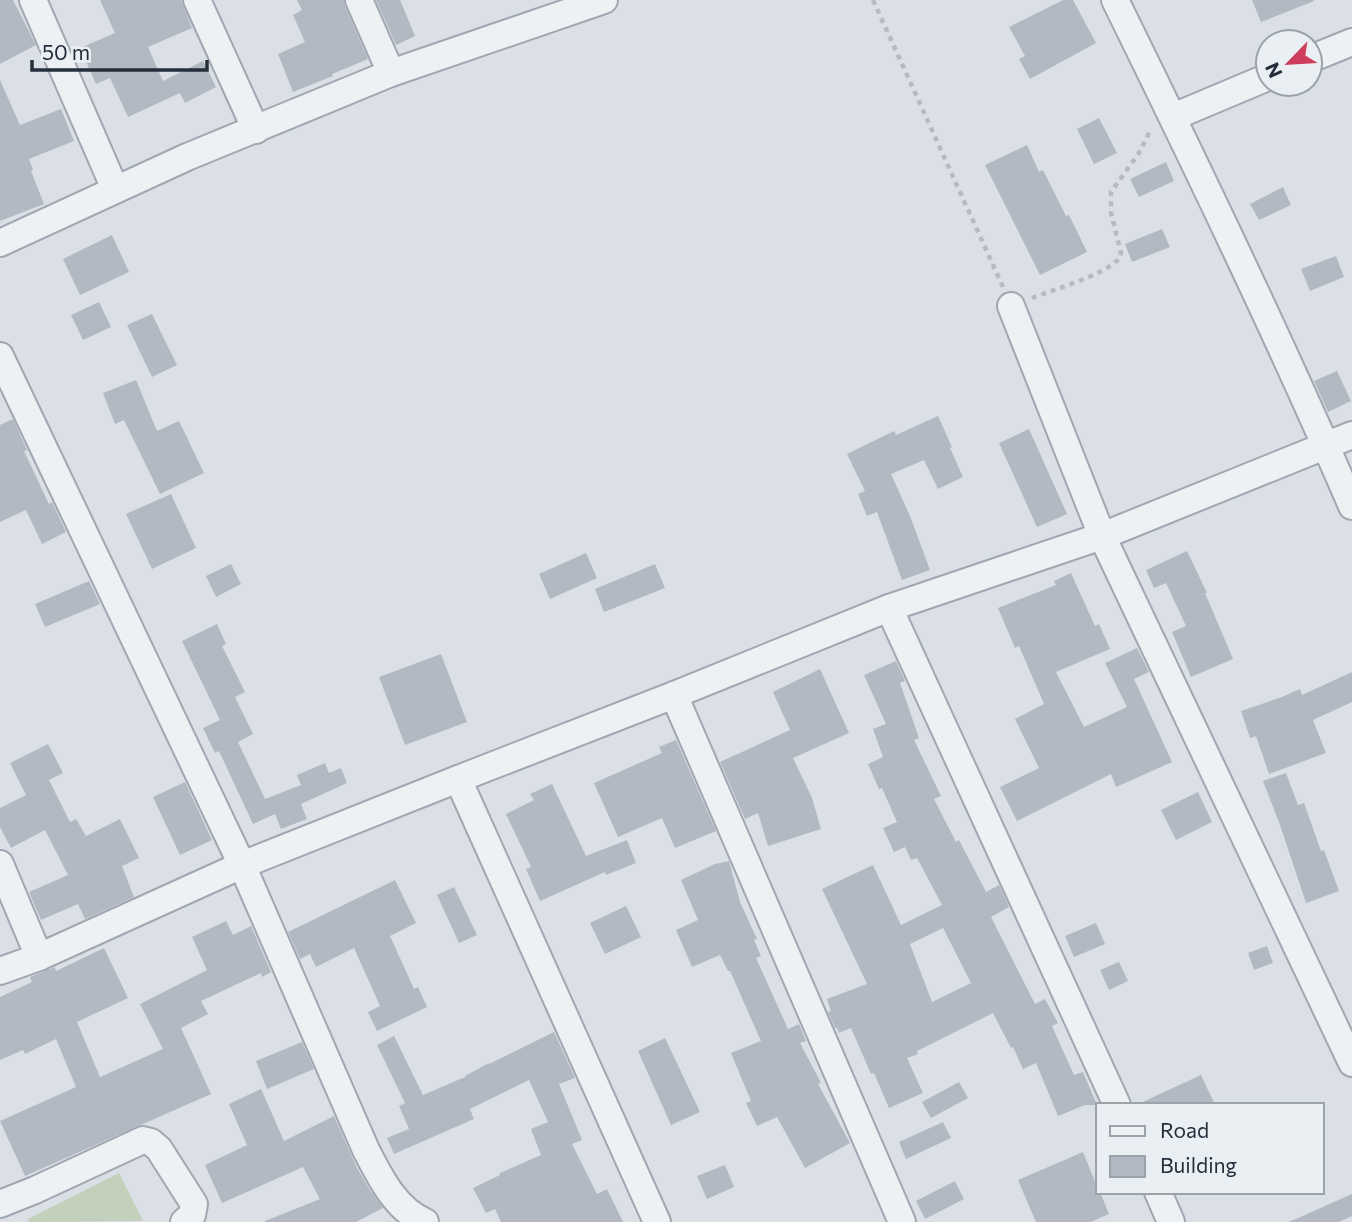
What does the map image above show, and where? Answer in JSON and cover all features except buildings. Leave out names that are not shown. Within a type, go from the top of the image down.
[{"type":"street","points":[[33,0],[115,189]]},
{"type":"street","points":[[197,0],[256,130]]},
{"type":"street","points":[[359,0],[391,73]]},
{"type":"street","points":[[0,243],[187,157],[391,73],[604,0]]},
{"type":"street","points":[[1115,0],[1162,122],[1326,446],[1352,506]]},
{"type":"street","points":[[1324,54],[1352,42]]},
{"type":"street","points":[[1162,122],[1254,83]]},
{"type":"street","points":[[1011,306],[1102,536],[1352,1063]]},
{"type":"street","points":[[0,356],[242,865],[366,1150],[394,1198],[416,1218],[425,1222]]},
{"type":"street","points":[[0,971],[39,957],[242,865],[889,608],[1102,536],[1352,435]]},
{"type":"street","points":[[889,608],[1116,1103]]},
{"type":"street","points":[[674,695],[902,1222]]},
{"type":"street","points":[[458,779],[657,1222]]},
{"type":"street","points":[[0,864],[39,957]]},
{"type":"street","points":[[0,1204],[143,1140],[151,1142],[159,1149],[194,1204],[192,1215],[184,1222]]},
{"type":"street","points":[[1159,1194],[1171,1222]]},
{"type":"path","points":[[873,0],[1011,306],[1090,276],[1119,259],[1121,253],[1111,213],[1111,192],[1162,122]]},
{"type":"green space","points":[[119,1173],[143,1221],[29,1222],[28,1219]]}]
